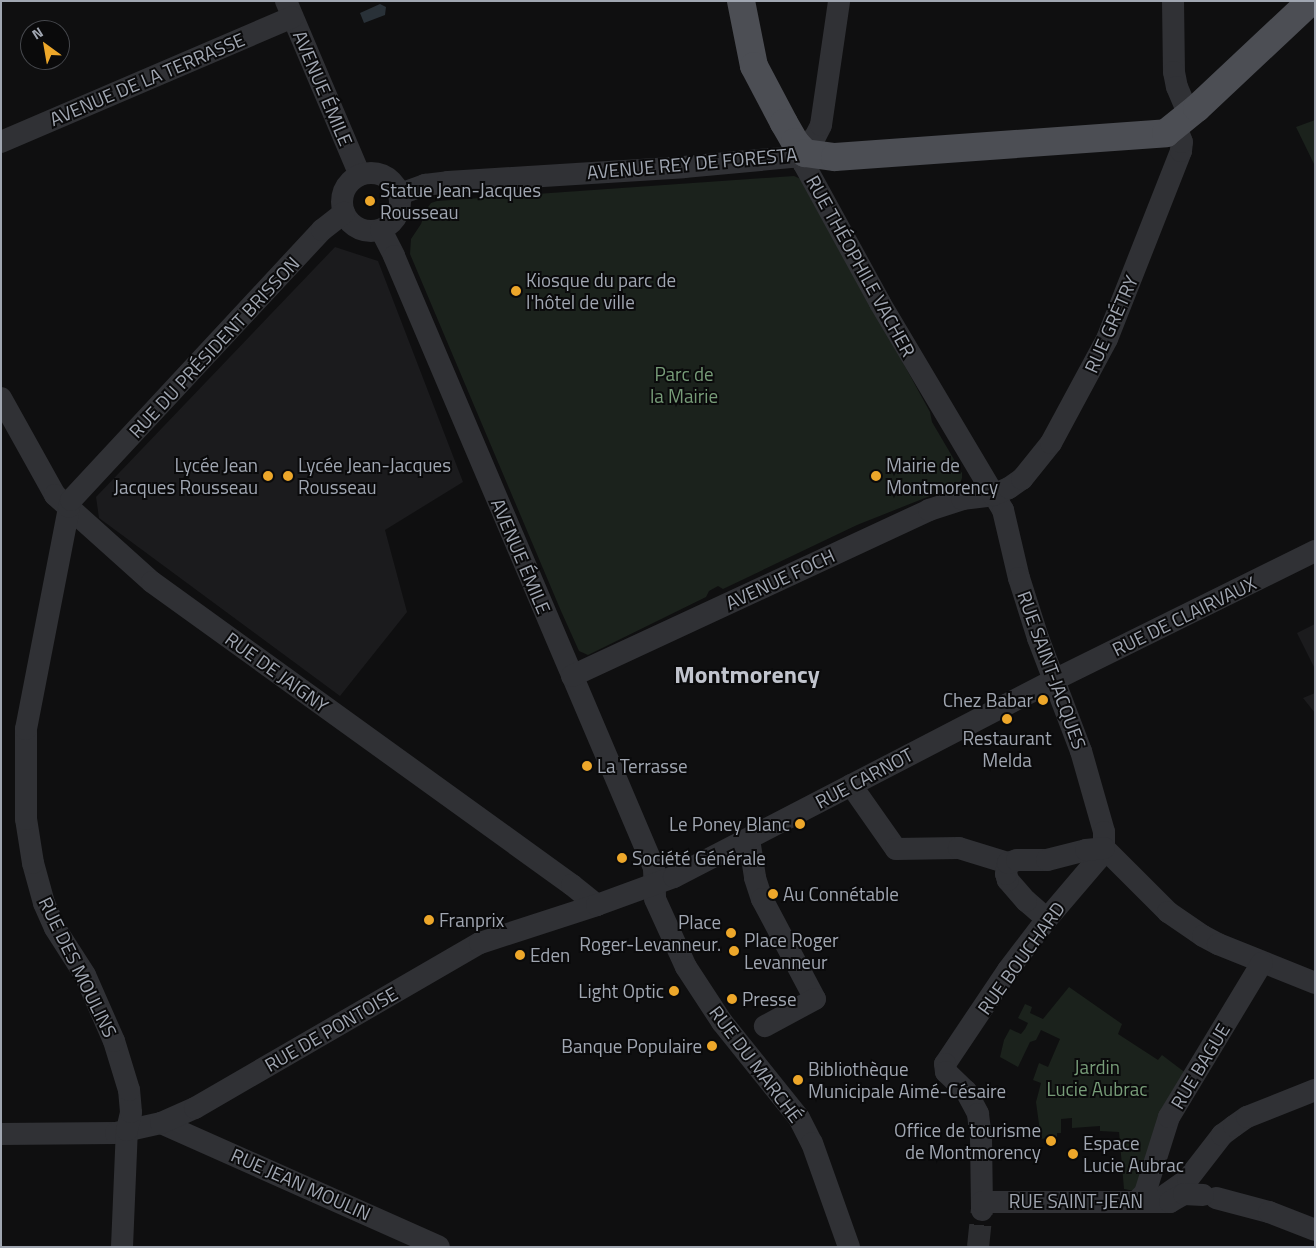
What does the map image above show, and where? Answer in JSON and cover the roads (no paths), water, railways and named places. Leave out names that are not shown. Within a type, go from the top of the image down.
[{"type":"main road","name":"RUE THÉOPHILE VACHER","points":[[740,1],[750,52],[758,77],[802,150]]},
{"type":"main road","points":[[1182,121],[1311,1]]},
{"type":"main road","name":"AVENUE REY DE FORESTA","points":[[802,150],[819,156],[847,157],[1158,135],[1166,133],[1182,121]]},
{"type":"street","points":[[802,150],[815,137],[821,125],[839,1]]},
{"type":"street","name":"RUE GRÉTRY","points":[[993,495],[1010,488],[1022,479],[1037,461],[1051,443],[1090,374],[1107,339],[1181,151],[1182,121],[1174,72],[1173,1]]},
{"type":"street","name":"AVENUE DE LA TERRASSE","points":[[1,142],[289,9]]},
{"type":"street","name":"AVENUE ÉMILE","points":[[289,9],[360,175]]},
{"type":"street","name":"AVENUE REY DE FORESTA","points":[[400,194],[425,185],[448,182],[778,159],[791,157],[802,150]]},
{"type":"street","name":"RUE THÉOPHILE VACHER","points":[[802,150],[804,164],[880,303],[993,495]]},
{"type":"street","points":[[369,172],[384,176],[395,184],[400,194],[401,202],[396,219],[380,230],[363,230],[348,221],[344,213],[342,195],[352,180],[360,175],[369,172]]},
{"type":"street","name":"RUE DU PRÉSIDENT BRISSON","points":[[69,507],[71,500],[322,230],[344,213]]},
{"type":"street","name":"AVENUE ÉMILE","points":[[380,230],[394,256],[654,868],[654,885]]},
{"type":"street","name":"RUE DE JAIGNY","points":[[1,398],[51,489],[152,582],[572,885],[597,905]]},
{"type":"street","name":"AVENUE FOCH","points":[[572,676],[929,510],[962,499],[993,495]]},
{"type":"street","name":"RUE SAINT-JACQUES","points":[[993,495],[1003,510],[1019,578],[1054,680],[1082,751],[1100,813],[1104,848]]},
{"type":"street","name":"RUE DES MOULINS","points":[[69,507],[26,729],[26,819],[33,863],[47,910],[85,975],[114,1041],[129,1090],[131,1112],[127,1130],[122,1247]]},
{"type":"street","name":"RUE DE CLAIRVAUX","points":[[1054,680],[1315,551]]},
{"type":"street","name":"RUE CARNOT","points":[[654,885],[674,877],[749,839],[1054,680]]},
{"type":"street","points":[[851,785],[896,849],[959,848],[1008,864],[1017,860],[1047,860],[1086,850],[1104,848],[1168,912],[1218,944],[1315,983]]},
{"type":"street","points":[[749,839],[762,899],[815,999],[753,1036]]},
{"type":"street","name":"RUE BOUCHARD","points":[[982,1206],[981,1137],[978,1114],[966,1091],[946,1072],[945,1064],[1008,970],[1047,919],[1098,859],[1104,848]]},
{"type":"street","points":[[1008,864],[1006,874],[1008,880],[1026,901],[1047,919]]},
{"type":"street","name":"RUE DE PONTOISE","points":[[1,1134],[116,1133],[161,1123],[210,1099],[480,943],[654,885]]},
{"type":"street","name":"RUE DU MARCHÉ","points":[[654,885],[655,898],[686,967],[722,1022],[753,1036],[799,1118],[812,1143],[849,1247]]},
{"type":"street","name":"RUE BAGUE","points":[[1155,1201],[1145,1193],[1169,1117],[1262,963]]},
{"type":"street","points":[[1155,1201],[1188,1179],[1222,1135],[1234,1126],[1247,1117],[1315,1090]]},
{"type":"street","points":[[200,1139],[190,1124],[194,1116],[210,1099]]},
{"type":"street","name":"RUE JEAN MOULIN","points":[[161,1123],[439,1247]]},
{"type":"street","name":"RUE SAINT-JEAN","points":[[982,1206],[1155,1201],[1184,1194],[1209,1196],[1269,1212],[1315,1230]]},
{"type":"tunnel","points":[[978,1247],[982,1210]]},
{"type":"place","name":"Statue Jean-Jacques Rousseau","points":[[370,201]]},
{"type":"place","name":"Kiosque du parc de l'hôtel de ville","points":[[516,291]]},
{"type":"place","name":"Lycée Jean Jacques Rousseau","points":[[268,476]]},
{"type":"place","name":"Lycée Jean-Jacques Rousseau","points":[[288,476]]},
{"type":"place","name":"Mairie de Montmorency","points":[[876,476]]},
{"type":"place","name":"Chez Babar","points":[[1043,700]]},
{"type":"place","name":"Restaurant Melda","points":[[1007,719]]},
{"type":"place","name":"La Terrasse","points":[[587,766]]},
{"type":"place","name":"Le Poney Blanc","points":[[800,824]]},
{"type":"place","name":"Société Générale","points":[[622,858]]},
{"type":"place","name":"Au Connétable","points":[[773,894]]},
{"type":"place","name":"Franprix","points":[[429,920]]},
{"type":"place","name":"Place Roger-Levanneur.","points":[[731,933]]},
{"type":"place","name":"Place Roger Levanneur","points":[[734,951]]},
{"type":"place","name":"Eden","points":[[520,955]]},
{"type":"place","name":"Light Optic","points":[[674,991]]},
{"type":"place","name":"Presse","points":[[732,999]]},
{"type":"place","name":"Banque Populaire","points":[[712,1046]]},
{"type":"place","name":"Bibliothèque Municipale Aimé-Césaire","points":[[798,1080]]},
{"type":"place","name":"Office de tourisme de Montmorency","points":[[1051,1141]]},
{"type":"place","name":"Espace Lucie Aubrac","points":[[1073,1154]]},
{"type":"district","name":"Montmorency","points":[[747,675]]},
{"type":"park label","name":"Parc de la Mairie","points":[[684,385]]},
{"type":"park label","name":"Jardin Lucie Aubrac","points":[[1097,1078]]}]
